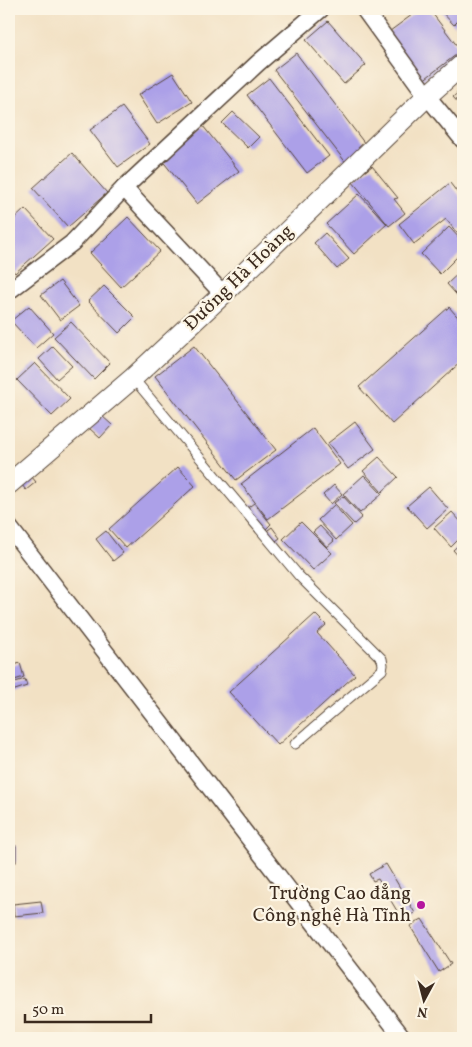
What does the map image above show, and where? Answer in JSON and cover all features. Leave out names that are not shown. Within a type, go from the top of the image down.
[{"type":"street","points":[[9,292],[72,242],[124,188],[258,63],[321,9]]},
{"type":"street","points":[[364,9],[427,96],[463,140]]},
{"type":"street","name":"Đường Hà Hoàng","points":[[9,484],[133,378],[223,294],[427,96],[463,64]]},
{"type":"street","points":[[124,188],[223,294]]},
{"type":"street","points":[[9,527],[403,1038]]},
{"type":"lane","points":[[133,378],[299,576],[382,659],[382,670],[295,744]]},
{"type":"building","points":[[420,9],[429,9],[461,51],[422,81],[386,34]]},
{"type":"building","points":[[439,9],[463,9],[463,16],[454,25]]},
{"type":"building","points":[[328,21],[366,65],[344,84],[306,40]]},
{"type":"building","points":[[296,53],[368,148],[347,164],[274,70]]},
{"type":"building","points":[[173,73],[192,102],[157,124],[138,95]]},
{"type":"building","points":[[269,78],[329,156],[307,173],[247,95]]},
{"type":"building","points":[[463,88],[463,108],[453,97]]},
{"type":"building","points":[[122,107],[150,144],[118,167],[90,130]]},
{"type":"building","points":[[233,112],[259,137],[248,148],[222,123]]},
{"type":"building","points":[[203,126],[239,171],[197,204],[161,159]]},
{"type":"building","points":[[72,153],[107,193],[68,227],[33,188]]},
{"type":"building","points":[[372,166],[398,198],[394,199],[405,213],[389,226],[352,181]]},
{"type":"building","points":[[450,183],[463,200],[463,228],[457,233],[446,219],[414,244],[399,224]]},
{"type":"building","points":[[359,194],[387,224],[354,254],[326,224]]},
{"type":"building","points":[[25,209],[53,239],[15,273],[9,266],[9,224]]},
{"type":"building","points":[[128,217],[160,251],[121,287],[90,253]]},
{"type":"building","points":[[449,227],[463,242],[463,251],[440,274],[421,254]]},
{"type":"building","points":[[325,233],[349,259],[337,269],[314,243]]},
{"type":"building","points":[[463,269],[463,302],[447,284]]},
{"type":"building","points":[[60,281],[79,306],[60,320],[41,295]]},
{"type":"building","points":[[104,286],[135,317],[119,333],[88,301]]},
{"type":"building","points":[[29,306],[53,333],[36,348],[11,321]]},
{"type":"building","points":[[449,307],[463,323],[463,360],[392,424],[359,387]]},
{"type":"building","points":[[71,322],[110,363],[94,379],[54,337]]},
{"type":"building","points":[[53,346],[72,366],[57,379],[39,359]]},
{"type":"building","points":[[194,346],[276,450],[236,480],[155,376]]},
{"type":"building","points":[[35,363],[70,399],[52,416],[17,380]]},
{"type":"building","points":[[101,415],[112,425],[100,438],[89,428]]},
{"type":"building","points":[[355,422],[375,449],[348,469],[328,443]]},
{"type":"building","points":[[313,428],[340,464],[268,519],[241,484]]},
{"type":"building","points":[[379,457],[398,477],[382,492],[363,471]]},
{"type":"building","points":[[178,467],[195,486],[126,548],[109,529]]},
{"type":"building","points":[[26,470],[36,482],[26,490],[16,478]]},
{"type":"building","points":[[364,475],[382,494],[360,513],[343,494]]},
{"type":"building","points":[[334,485],[342,494],[331,504],[323,495]]},
{"type":"building","points":[[429,487],[448,509],[427,528],[407,506]]},
{"type":"building","points":[[343,496],[362,517],[354,524],[334,503]]},
{"type":"building","points":[[254,503],[271,524],[264,531],[246,509]]},
{"type":"building","points":[[334,505],[352,525],[336,540],[318,520]]},
{"type":"building","points":[[452,512],[463,524],[463,535],[451,547],[434,528]]},
{"type":"building","points":[[301,522],[332,553],[313,570],[283,539]]},
{"type":"building","points":[[320,526],[334,541],[327,547],[313,532]]},
{"type":"building","points":[[272,527],[280,538],[273,543],[264,533]]},
{"type":"building","points":[[106,531],[123,553],[113,561],[96,539]]},
{"type":"building","points":[[463,541],[463,561],[453,550]]},
{"type":"building","points":[[315,614],[326,625],[317,633],[355,675],[278,745],[229,692]]},
{"type":"building","points":[[20,663],[24,677],[11,681],[9,667]]},
{"type":"building","points":[[25,679],[27,686],[9,692],[9,684]]},
{"type":"building","points":[[9,846],[16,846],[16,862],[9,862]]},
{"type":"building","points":[[386,864],[415,913],[403,921],[378,879],[373,881],[369,874]]},
{"type":"building","points":[[41,901],[43,913],[14,916],[13,904]]},
{"type":"building","points":[[422,919],[451,964],[439,972],[410,926]]},
{"type":"place","name":"Trường Cao đẳng Công nghệ Hà Tĩnh","points":[[421,905]]}]
